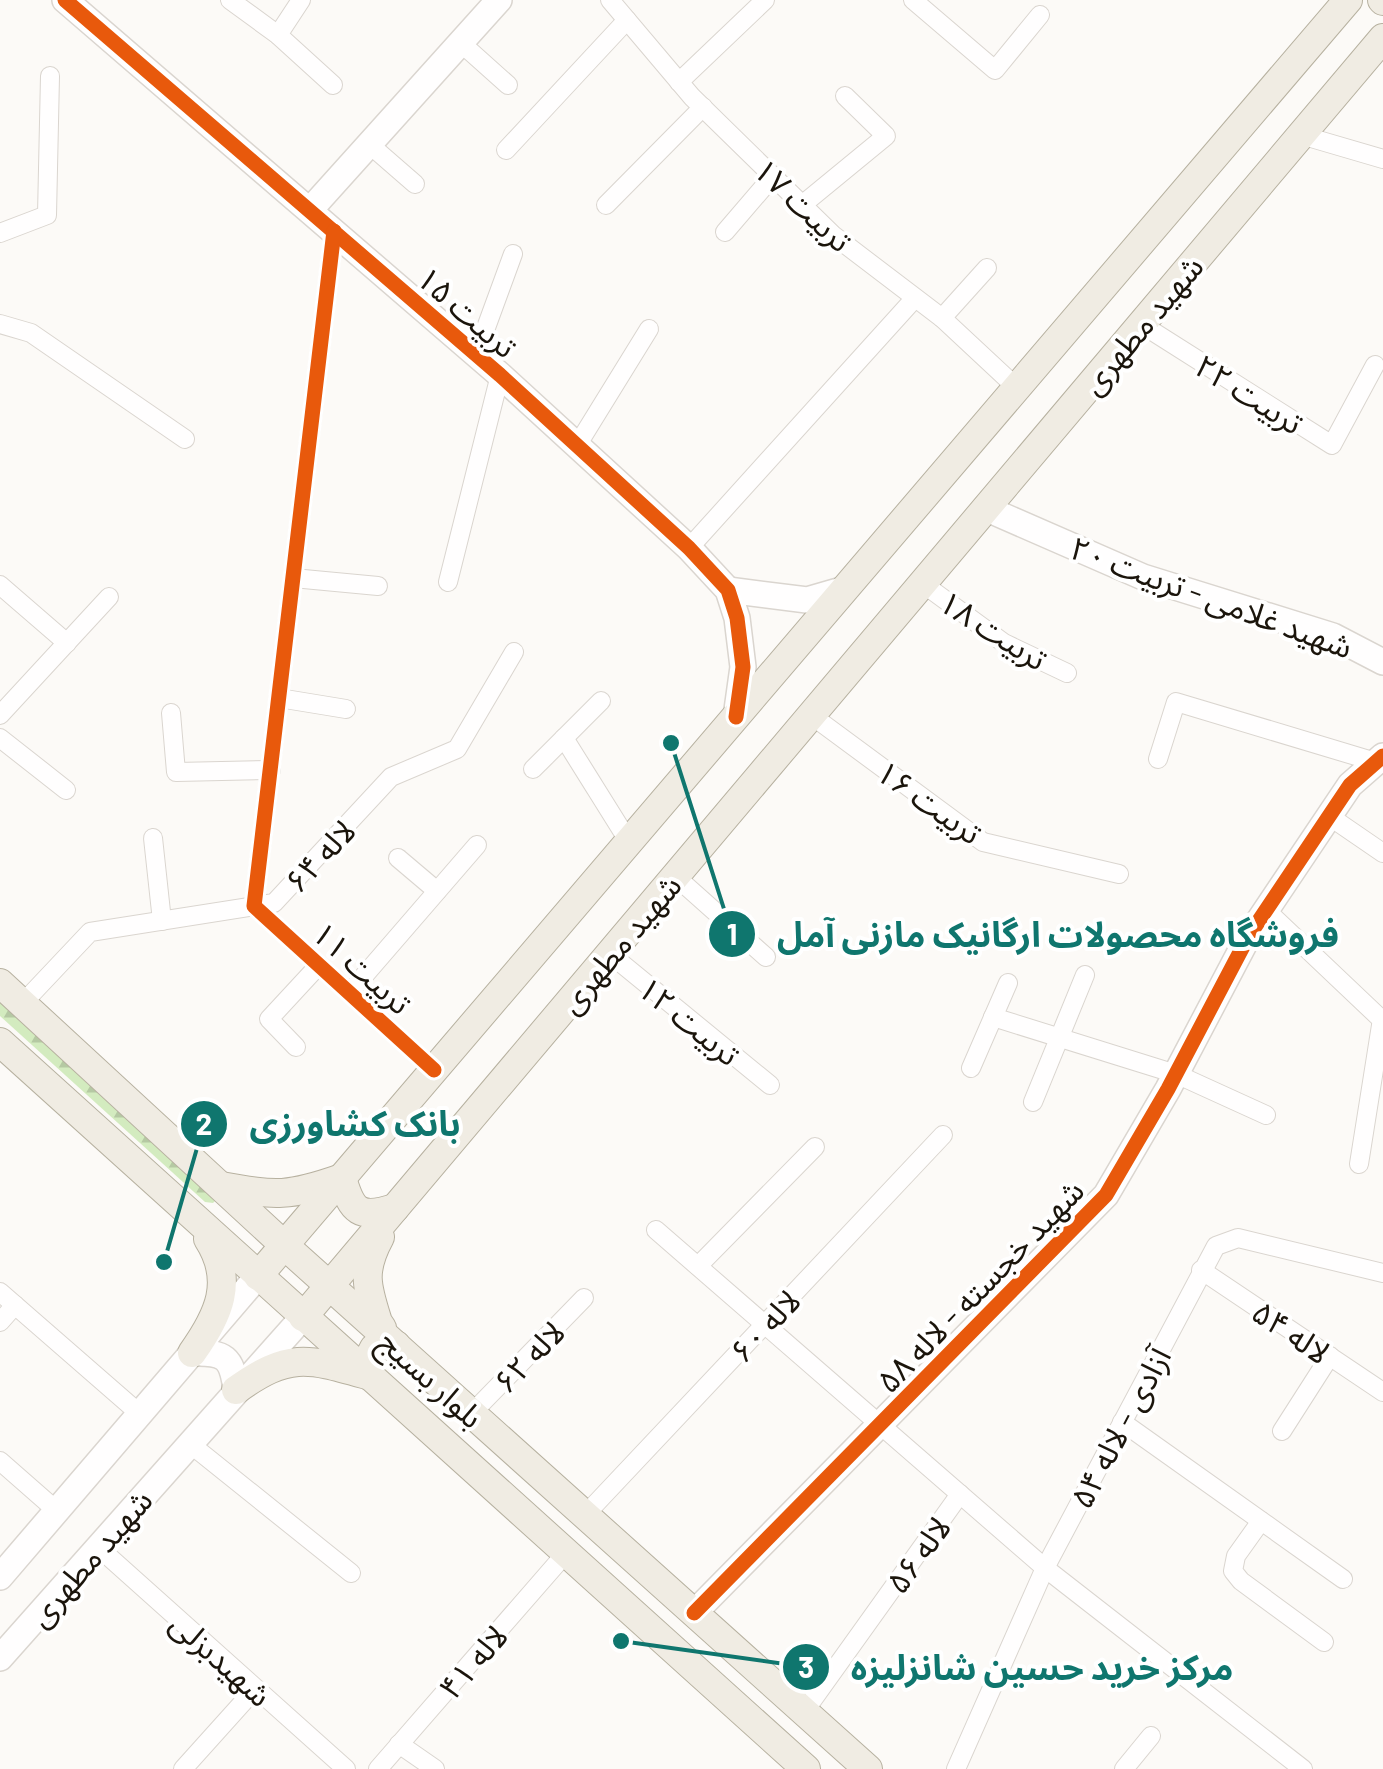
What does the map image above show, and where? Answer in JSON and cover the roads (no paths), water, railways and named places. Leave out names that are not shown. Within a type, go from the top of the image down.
[{"type":"main road","name":"شهید مطهری","points":[[258,1276],[1348,0]]},
{"type":"main road","name":"شهید مطهری","points":[[303,1317],[1383,38]]},
{"type":"main road","name":"بلوار بسیج","points":[[0,984],[284,1245],[868,1769]]},
{"type":"main road","name":"بلوار بسیج","points":[[0,1042],[802,1768]]},
{"type":"main road","points":[[220,1186],[276,1195],[298,1194],[342,1178],[348,1201],[360,1211],[375,1214],[395,1208]]},
{"type":"main road","points":[[196,1221],[208,1222],[226,1214],[228,1205],[220,1186]]},
{"type":"main road","points":[[395,1208],[372,1252],[366,1278],[378,1322],[396,1345]]},
{"type":"main road","points":[[192,1353],[213,1324],[224,1274],[220,1258],[196,1221]]},
{"type":"main road","points":[[367,1374],[364,1365],[374,1348],[396,1345]]},
{"type":"main road","points":[[236,1390],[264,1370],[292,1360],[325,1363],[367,1374]]},
{"type":"street","name":"تربیت ۱۵","points":[[65,0],[500,374],[689,548],[728,590],[739,629],[743,667],[736,717]]},
{"type":"street","points":[[230,0],[278,35],[333,85]]},
{"type":"street","points":[[278,35],[301,0]]},
{"type":"street","points":[[310,210],[499,0]]},
{"type":"street","name":"تربیت ۱۷","points":[[610,0],[703,107],[833,235],[942,318],[1017,388]]},
{"type":"street","points":[[680,82],[745,7],[765,0]]},
{"type":"street","points":[[913,0],[995,70],[1040,16]]},
{"type":"street","points":[[506,150],[627,20]]},
{"type":"street","points":[[461,44],[508,85]]},
{"type":"street","points":[[0,233],[47,215],[50,76]]},
{"type":"street","points":[[802,205],[886,136],[845,96]]},
{"type":"street","points":[[606,205],[703,107]]},
{"type":"street","points":[[1301,135],[1383,159]]},
{"type":"street","points":[[369,144],[415,184]]},
{"type":"street","points":[[725,232],[773,176]]},
{"type":"street","points":[[254,906],[334,232]]},
{"type":"street","points":[[476,355],[514,254]]},
{"type":"street","points":[[942,318],[987,268]]},
{"type":"street","points":[[689,548],[915,298]]},
{"type":"street","points":[[0,324],[31,333],[186,440]]},
{"type":"street","name":"تربیت ۲۲","points":[[1141,324],[1332,445],[1375,365]]},
{"type":"street","points":[[578,444],[649,328]]},
{"type":"street","points":[[448,582],[500,374]]},
{"type":"street","name":"شهید غلامی - تربیت ۲۰","points":[[986,508],[1143,577],[1333,636],[1381,657]]},
{"type":"street","points":[[293,578],[378,586]]},
{"type":"street","name":"تربیت ۱۸","points":[[922,583],[1004,642],[1067,673]]},
{"type":"street","points":[[0,585],[66,643]]},
{"type":"street","points":[[728,590],[806,600],[845,590]]},
{"type":"street","points":[[0,716],[109,597]]},
{"type":"street","name":"لاله ۶۴","points":[[22,1004],[90,932],[274,903],[390,777],[456,749],[514,652]]},
{"type":"street","points":[[279,698],[346,709]]},
{"type":"street","points":[[533,769],[601,701]]},
{"type":"street","points":[[1158,759],[1176,702],[1380,759]]},
{"type":"street","points":[[171,713],[176,772],[271,770]]},
{"type":"street","name":"تربیت ۱۶","points":[[811,715],[983,842],[1118,874]]},
{"type":"street","points":[[0,738],[66,790]]},
{"type":"street","points":[[564,738],[629,842]]},
{"type":"street","name":"شهید خجسته - لاله ۵۸","points":[[694,1613],[1096,1208],[1176,1074],[1248,937],[1350,784],[1380,759]]},
{"type":"street","points":[[1329,816],[1383,852]]},
{"type":"street","points":[[154,838],[162,921]]},
{"type":"street","points":[[350,992],[477,845]]},
{"type":"street","points":[[398,858],[438,891]]},
{"type":"street","points":[[676,876],[766,957]]},
{"type":"street","name":"تربیت ۱۱","points":[[254,906],[434,1070]]},
{"type":"street","points":[[1266,910],[1382,1020],[1360,1164]]},
{"type":"street","name":"تربیت ۱۲","points":[[610,954],[770,1085]]},
{"type":"street","points":[[296,1047],[269,1019],[319,964]]},
{"type":"street","points":[[1033,1102],[1085,975]]},
{"type":"street","points":[[971,1068],[1008,983]]},
{"type":"street","points":[[993,1017],[1176,1074],[1266,1115]]},
{"type":"street","name":"لاله ۶۰","points":[[585,1515],[942,1134]]},
{"type":"street","points":[[698,1266],[815,1148]]},
{"type":"street","points":[[656,1230],[1045,1568],[1302,1769]]},
{"type":"street","name":"آزادی - لاله ۵۴","points":[[956,1769],[1045,1568],[1216,1246],[1238,1238],[1383,1274]]},
{"type":"street","name":"لاله ۵۴","points":[[1201,1270],[1383,1392]]},
{"type":"street","name":"شهید مطهری","points":[[0,1577],[258,1276]]},
{"type":"street","points":[[0,1292],[140,1414]]},
{"type":"street","name":"لاله ۶۲","points":[[472,1414],[584,1298]]},
{"type":"street","points":[[0,1322],[15,1305]]},
{"type":"street","name":"شهید مطهری","points":[[0,1658],[303,1317]]},
{"type":"street","points":[[192,1353],[212,1352],[226,1358],[234,1370],[236,1390]]},
{"type":"street","points":[[1282,1432],[1330,1356]]},
{"type":"street","points":[[1122,1422],[1344,1580]]},
{"type":"street","points":[[189,1443],[350,1573]]},
{"type":"street","points":[[0,1462],[57,1511]]},
{"type":"street","name":"لاله ۵۶","points":[[804,1712],[960,1494]]},
{"type":"street","points":[[1261,1521],[1236,1556],[1233,1571],[1324,1642]]},
{"type":"street","name":"شهیدبزلی","points":[[98,1547],[346,1769]]},
{"type":"street","name":"لاله ۴۱","points":[[378,1769],[566,1553]]},
{"type":"street","points":[[183,1769],[256,1688]]},
{"type":"street","points":[[1124,1769],[1152,1736]]},
{"type":"street","points":[[400,1744],[435,1769]]},
{"type":"place","name":"فروشگاه محصولات ارگانیک مازنی آمل","points":[[671,743]]},
{"type":"place","name":"بانک کشاورزی","points":[[164,1262]]},
{"type":"place","name":"مرکز خرید حسین شانزلیزه","points":[[621,1641]]}]
